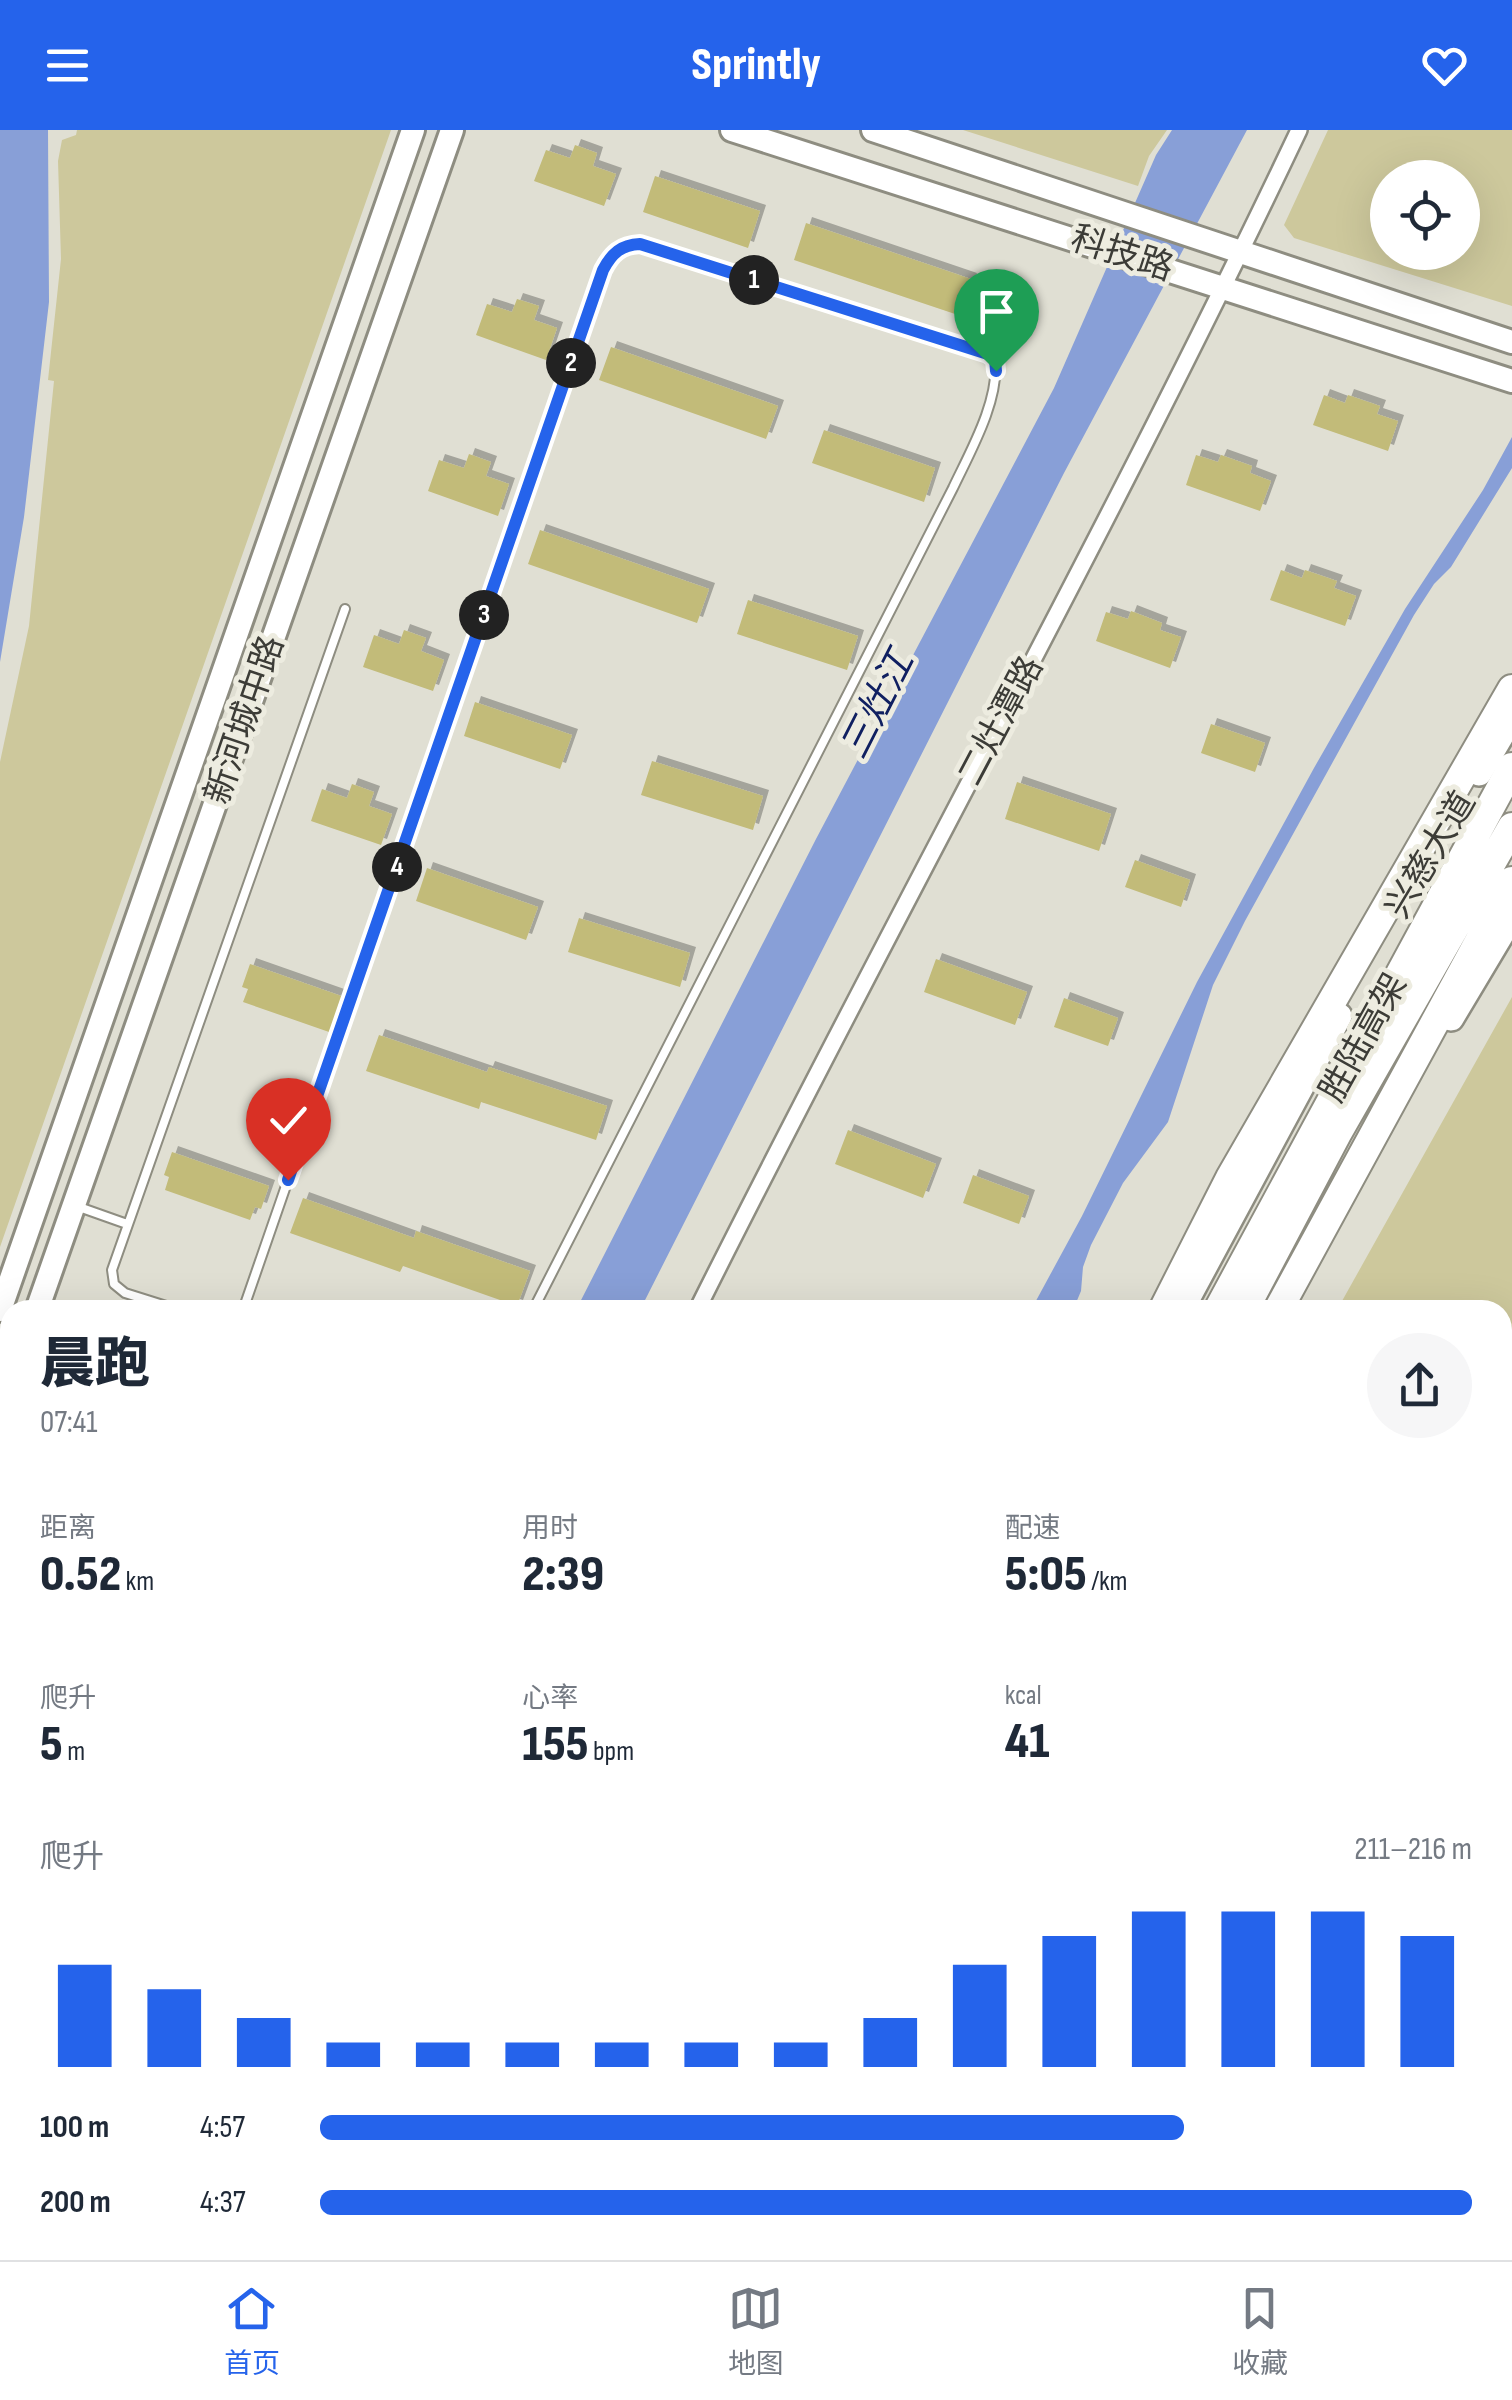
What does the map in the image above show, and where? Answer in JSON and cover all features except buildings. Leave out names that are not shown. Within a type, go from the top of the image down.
[{"type":"highway","points":[[1167,1300],[1230,1178],[1512,689]]},
{"type":"highway","name":"胜陆高架","points":[[1223,1300],[1512,767]]},
{"type":"highway","name":"胜陆高架","points":[[1249,1300],[1338,1132],[1512,827]]},
{"type":"highway","points":[[1283,1300],[1512,881]]},
{"type":"main road","name":"兴慈大道","points":[[1186,1300],[1378,945],[1512,717]]},
{"type":"main road","points":[[1292,1300],[1326,1229],[1512,916]]},
{"type":"street","name":"新河城中路","points":[[4,1300],[413,130]]},
{"type":"street","name":"新河城中路","points":[[41,1300],[452,130]]},
{"type":"street","name":"科技路","points":[[732,130],[1512,381]]},
{"type":"street","name":"科技路","points":[[873,130],[1512,342]]},
{"type":"street","name":"二灶潭路","points":[[702,1300],[824,1056],[1092,550],[1226,287],[1299,130]]},
{"type":"lane","points":[[247,1300],[603,270],[611,255],[627,245],[640,244],[988,354],[995,359],[996,371],[982,427],[953,488],[538,1300]]},
{"type":"lane","points":[[148,1300],[126,1293],[114,1284],[112,1270],[345,610]]},
{"type":"lane","points":[[74,1205],[127,1224]]},
{"type":"shaded area","points":[[77,130],[391,130],[0,1247],[0,762],[29,626],[54,381],[48,380],[61,259],[58,161],[62,140],[76,135]]},
{"type":"shaded area","points":[[963,130],[1167,130],[1149,156],[1138,186]]},
{"type":"shaded area","points":[[1328,130],[1512,130],[1512,306],[1397,270],[1480,270],[1480,160],[1370,160],[1370,262],[1294,238],[1284,225]]},
{"type":"shaded area","points":[[1512,997],[1512,1300],[1343,1300]]},
{"type":"water","points":[[0,130],[48,130],[49,302],[24,517],[0,662]]},
{"type":"water","points":[[1172,130],[1247,130],[1064,473],[645,1300],[581,1300],[816,839],[1054,388],[1156,155]]},
{"type":"water","points":[[1512,437],[1512,468],[1451,567],[1434,584],[1414,615],[1245,921],[1213,985],[1168,1122],[1123,1183],[1091,1245],[1077,1300],[1036,1300],[1197,982],[1314,768],[1405,609],[1483,490]]},
{"type":"route","points":[[288,1180],[611,255],[627,245],[640,244],[988,354],[995,359],[996,371]]},
{"type":"water label","name":"三灶江","points":[[878,705]]}]
